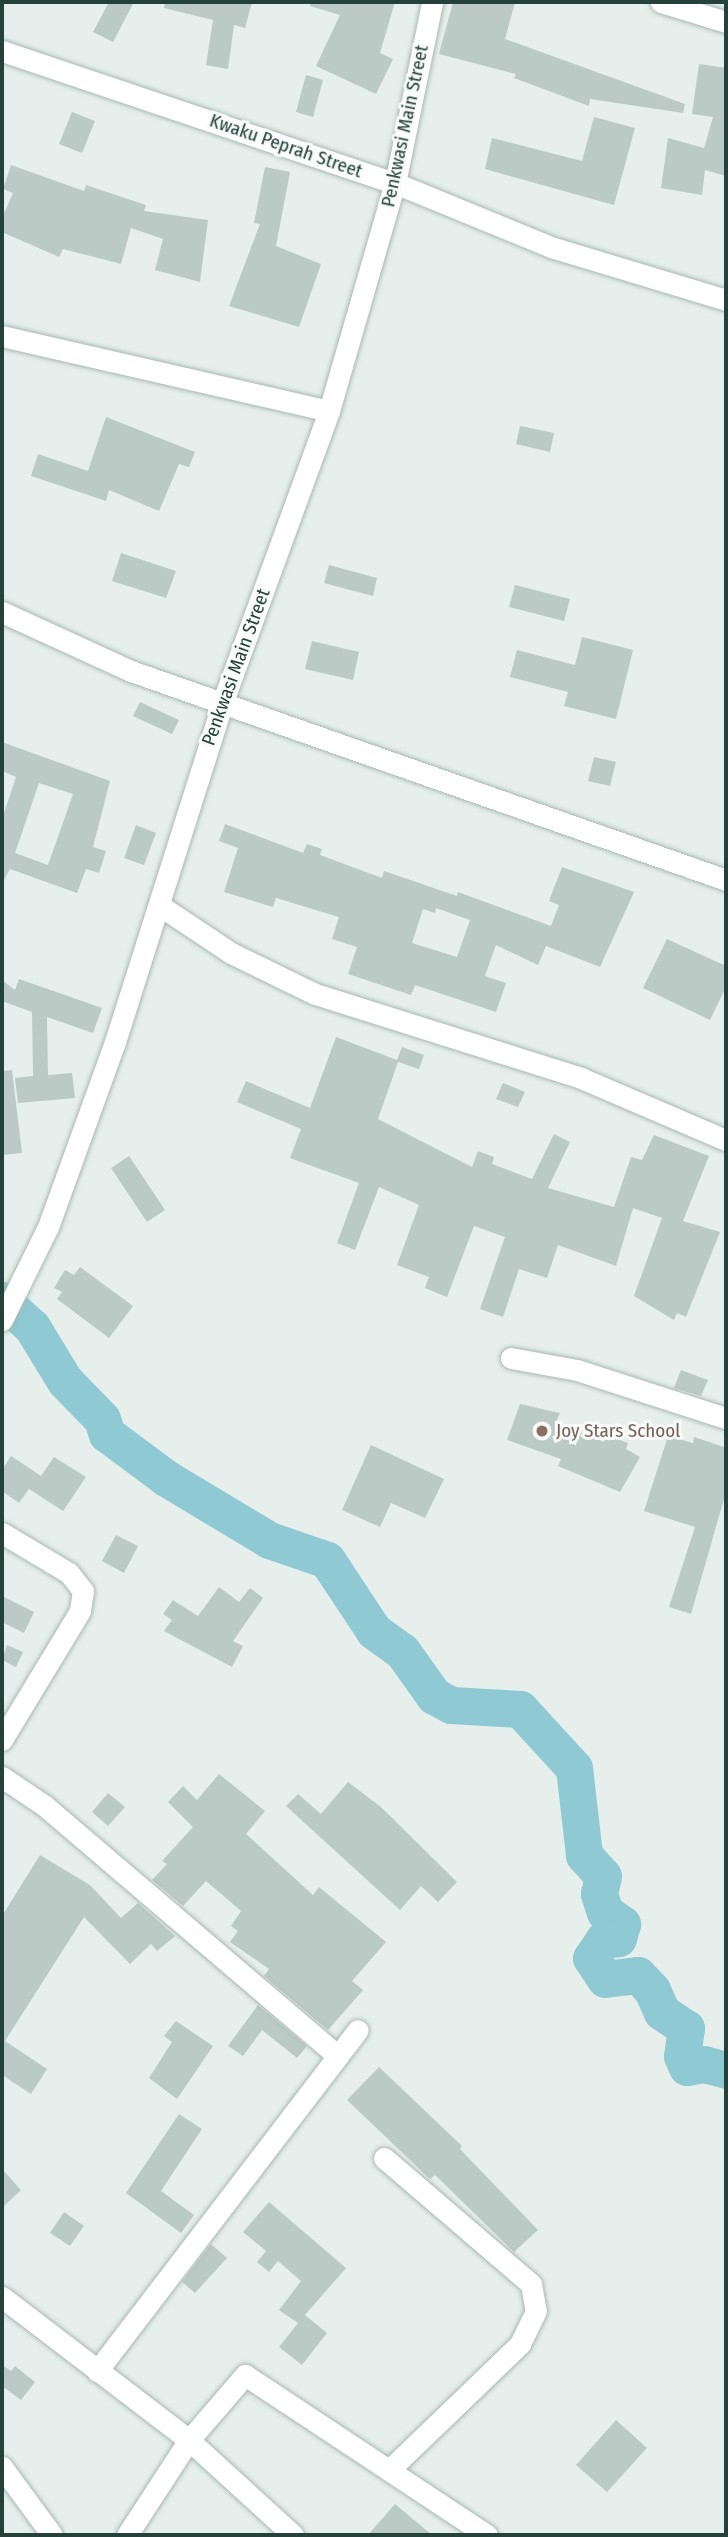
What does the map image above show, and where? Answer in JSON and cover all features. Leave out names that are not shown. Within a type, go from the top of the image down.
[{"type":"street","name":"Penkwasi Main Street","points":[[3,1317],[48,1227],[115,1042],[223,701],[329,411],[395,183],[432,2]]},
{"type":"street","points":[[661,2],[716,14]]},
{"type":"street","name":"Kwaku Peprah Street","points":[[2,51],[395,183],[551,247],[726,300]]},
{"type":"street","points":[[2,336],[329,411]]},
{"type":"street","points":[[2,612],[131,671],[223,701],[726,880]]},
{"type":"street","points":[[159,905],[231,953],[315,994],[581,1079],[726,1140]]},
{"type":"street","points":[[511,1358],[578,1370],[726,1418]]},
{"type":"street","points":[[2,1533],[69,1573],[83,1591],[80,1611],[2,1740]]},
{"type":"street","points":[[2,1777],[45,1806],[338,2056]]},
{"type":"street","points":[[97,2371],[358,2030]]},
{"type":"street","points":[[384,2158],[531,2284],[536,2311],[520,2344],[389,2470]]},
{"type":"street","points":[[2,2297],[189,2440],[293,2535]]},
{"type":"street","points":[[127,2535],[189,2440],[245,2375],[487,2535]]},
{"type":"street","points":[[2,2467],[52,2535]]},
{"type":"building","points":[[109,2],[134,2],[113,42],[93,32]]},
{"type":"building","points":[[165,2],[252,2],[245,28],[234,25],[228,69],[206,65],[213,20],[164,8]]},
{"type":"building","points":[[311,2],[395,2],[380,53],[393,59],[376,94],[316,66],[340,15],[310,6]]},
{"type":"building","points":[[453,2],[515,2],[505,39],[685,104],[683,113],[590,99],[589,106],[514,78],[516,74],[439,54]]},
{"type":"building","points":[[699,64],[726,68],[726,176],[705,170],[702,195],[661,188],[668,138],[704,148],[713,117],[692,114]]},
{"type":"building","points":[[306,75],[323,80],[313,117],[296,112]]},
{"type":"building","points":[[72,112],[95,121],[82,153],[59,144]]},
{"type":"building","points":[[594,117],[635,128],[614,205],[485,169],[492,138],[582,161]]},
{"type":"building","points":[[11,165],[84,191],[86,185],[146,205],[144,211],[208,220],[200,282],[155,270],[163,239],[131,228],[121,264],[63,249],[59,257],[2,232],[2,218],[13,193],[3,189]]},
{"type":"building","points":[[265,167],[290,172],[276,246],[321,264],[299,327],[229,306],[260,224],[254,223]]},
{"type":"building","points":[[106,417],[195,452],[189,467],[179,464],[159,511],[109,490],[106,501],[31,476],[38,454],[88,471]]},
{"type":"building","points":[[520,426],[554,433],[550,452],[516,444]]},
{"type":"building","points":[[121,553],[176,571],[166,598],[112,581]]},
{"type":"building","points":[[329,565],[377,578],[373,596],[324,583]]},
{"type":"building","points":[[515,585],[570,599],[564,621],[509,607]]},
{"type":"building","points":[[582,637],[633,650],[616,719],[564,706],[568,692],[510,677],[517,650],[575,665]]},
{"type":"building","points":[[312,641],[359,652],[353,680],[305,669]]},
{"type":"building","points":[[140,702],[179,720],[172,734],[133,716]]},
{"type":"building","points":[[2,742],[110,781],[93,847],[106,851],[99,873],[86,869],[77,893],[10,869],[2,884],[2,819],[16,777],[2,771]],"holes":[[[39,783],[73,794],[48,865],[15,853]]]},
{"type":"building","points":[[594,757],[616,762],[610,786],[588,781]]},
{"type":"building","points":[[225,824],[303,853],[307,844],[322,849],[320,855],[382,878],[384,871],[457,896],[458,892],[551,926],[559,905],[549,901],[562,867],[634,892],[600,967],[546,946],[538,965],[496,945],[485,976],[506,983],[496,1012],[415,985],[411,995],[348,974],[357,947],[332,939],[339,917],[276,898],[273,907],[224,892],[238,848],[219,841]],"holes":[[[436,908],[470,920],[457,957],[412,943],[423,909],[435,913]]]},
{"type":"building","points":[[136,825],[156,833],[144,865],[124,858]]},
{"type":"building","points":[[667,939],[726,966],[726,987],[710,1020],[643,988]]},
{"type":"building","points":[[19,979],[102,1008],[93,1033],[47,1017],[48,1075],[72,1073],[75,1098],[18,1103],[15,1078],[33,1076],[32,1012],[2,1001],[2,980],[15,990]]},
{"type":"building","points":[[336,1037],[397,1060],[402,1047],[424,1055],[419,1069],[398,1062],[378,1119],[472,1167],[478,1151],[494,1157],[492,1164],[532,1179],[554,1134],[570,1142],[548,1188],[614,1207],[631,1157],[642,1160],[654,1135],[709,1156],[683,1221],[720,1232],[686,1317],[677,1313],[674,1320],[634,1296],[662,1218],[633,1208],[616,1266],[558,1245],[547,1278],[519,1269],[503,1317],[480,1309],[505,1237],[474,1226],[447,1297],[425,1288],[429,1277],[397,1265],[419,1205],[379,1187],[355,1250],[337,1243],[359,1183],[290,1158],[301,1129],[237,1102],[246,1081],[310,1108]]},
{"type":"building","points":[[12,1070],[22,1153],[2,1155],[2,1071]]},
{"type":"building","points":[[503,1083],[525,1092],[518,1107],[496,1099]]},
{"type":"building","points":[[129,1156],[165,1210],[147,1222],[111,1168]]},
{"type":"building","points":[[80,1267],[133,1306],[109,1338],[57,1299],[62,1292],[54,1288],[65,1270],[74,1275]]},
{"type":"building","points":[[681,1370],[708,1380],[701,1396],[674,1388]]},
{"type":"building","points":[[520,1404],[560,1413],[556,1422],[604,1442],[607,1435],[628,1443],[626,1449],[640,1457],[620,1492],[558,1466],[561,1459],[507,1440]]},
{"type":"building","points":[[668,1436],[693,1443],[694,1437],[724,1447],[726,1454],[726,1492],[691,1614],[669,1607],[695,1527],[644,1511]]},
{"type":"building","points":[[371,1445],[444,1479],[425,1518],[391,1503],[380,1527],[342,1510]]},
{"type":"building","points":[[11,1456],[41,1476],[54,1457],[86,1477],[63,1511],[29,1489],[19,1503],[2,1491],[2,1470]]},
{"type":"building","points":[[116,1535],[138,1546],[124,1573],[102,1561]]},
{"type":"building","points":[[219,1587],[239,1602],[250,1588],[263,1598],[233,1641],[243,1646],[232,1667],[164,1631],[172,1620],[163,1614],[173,1600],[198,1616]]},
{"type":"building","points":[[2,1596],[34,1612],[24,1633],[2,1622]]},
{"type":"building","points":[[7,1645],[23,1652],[16,1667],[2,1660]]},
{"type":"building","points":[[219,1774],[265,1811],[246,1834],[313,1895],[319,1887],[386,1942],[352,1981],[363,1990],[328,2030],[264,1976],[269,1969],[230,1942],[238,1931],[231,1926],[241,1911],[206,1881],[183,1906],[152,1880],[167,1864],[162,1861],[193,1827],[168,1802],[183,1786],[197,1800]]},
{"type":"building","points":[[348,1782],[381,1807],[457,1882],[438,1902],[421,1886],[400,1910],[286,1806],[298,1794],[321,1814]]},
{"type":"building","points":[[108,1793],[125,1807],[108,1826],[92,1812]]},
{"type":"building","points":[[40,1855],[90,1885],[121,1918],[138,1903],[175,1936],[157,1951],[151,1944],[130,1964],[84,1917],[5,2041],[47,2069],[31,2094],[2,2075],[2,1916]]},
{"type":"building","points":[[258,2005],[307,2046],[297,2058],[262,2030],[243,2056],[228,2046]]},
{"type":"building","points":[[176,2021],[213,2046],[177,2099],[149,2078],[172,2042],[164,2036]]},
{"type":"building","points":[[379,2067],[462,2146],[460,2149],[538,2230],[514,2252],[435,2175],[430,2179],[347,2100]]},
{"type":"building","points":[[179,2114],[202,2129],[161,2191],[194,2215],[181,2233],[126,2193]]},
{"type":"building","points":[[2,2169],[21,2190],[2,2208]]},
{"type":"building","points":[[269,2202],[346,2268],[305,2315],[327,2333],[302,2365],[279,2347],[298,2323],[279,2310],[301,2281],[278,2261],[269,2272],[257,2262],[266,2251],[243,2232]]},
{"type":"building","points":[[64,2212],[84,2226],[70,2246],[50,2233]]},
{"type":"building","points":[[211,2244],[227,2258],[195,2293],[182,2282]]},
{"type":"building","points":[[2,2365],[11,2371],[15,2366],[35,2382],[21,2400],[2,2386]]},
{"type":"building","points":[[616,2420],[647,2448],[607,2492],[576,2465]]},
{"type":"building","points":[[395,2504],[432,2535],[368,2535]]},
{"type":"waterway","points":[[2,1300],[32,1327],[65,1381],[102,1419],[107,1434],[166,1478],[269,1540],[327,1560],[374,1631],[402,1651],[434,1696],[451,1705],[520,1709],[574,1768],[584,1855],[603,1876],[599,1894],[605,1912],[622,1924],[618,1938],[604,1939],[591,1958],[605,1979],[638,1975],[652,1990],[662,2012],[686,2028],[682,2056],[687,2067],[704,2064],[726,2070]]},
{"type":"place","name":"Joy Stars School","points":[[542,1431]]}]
